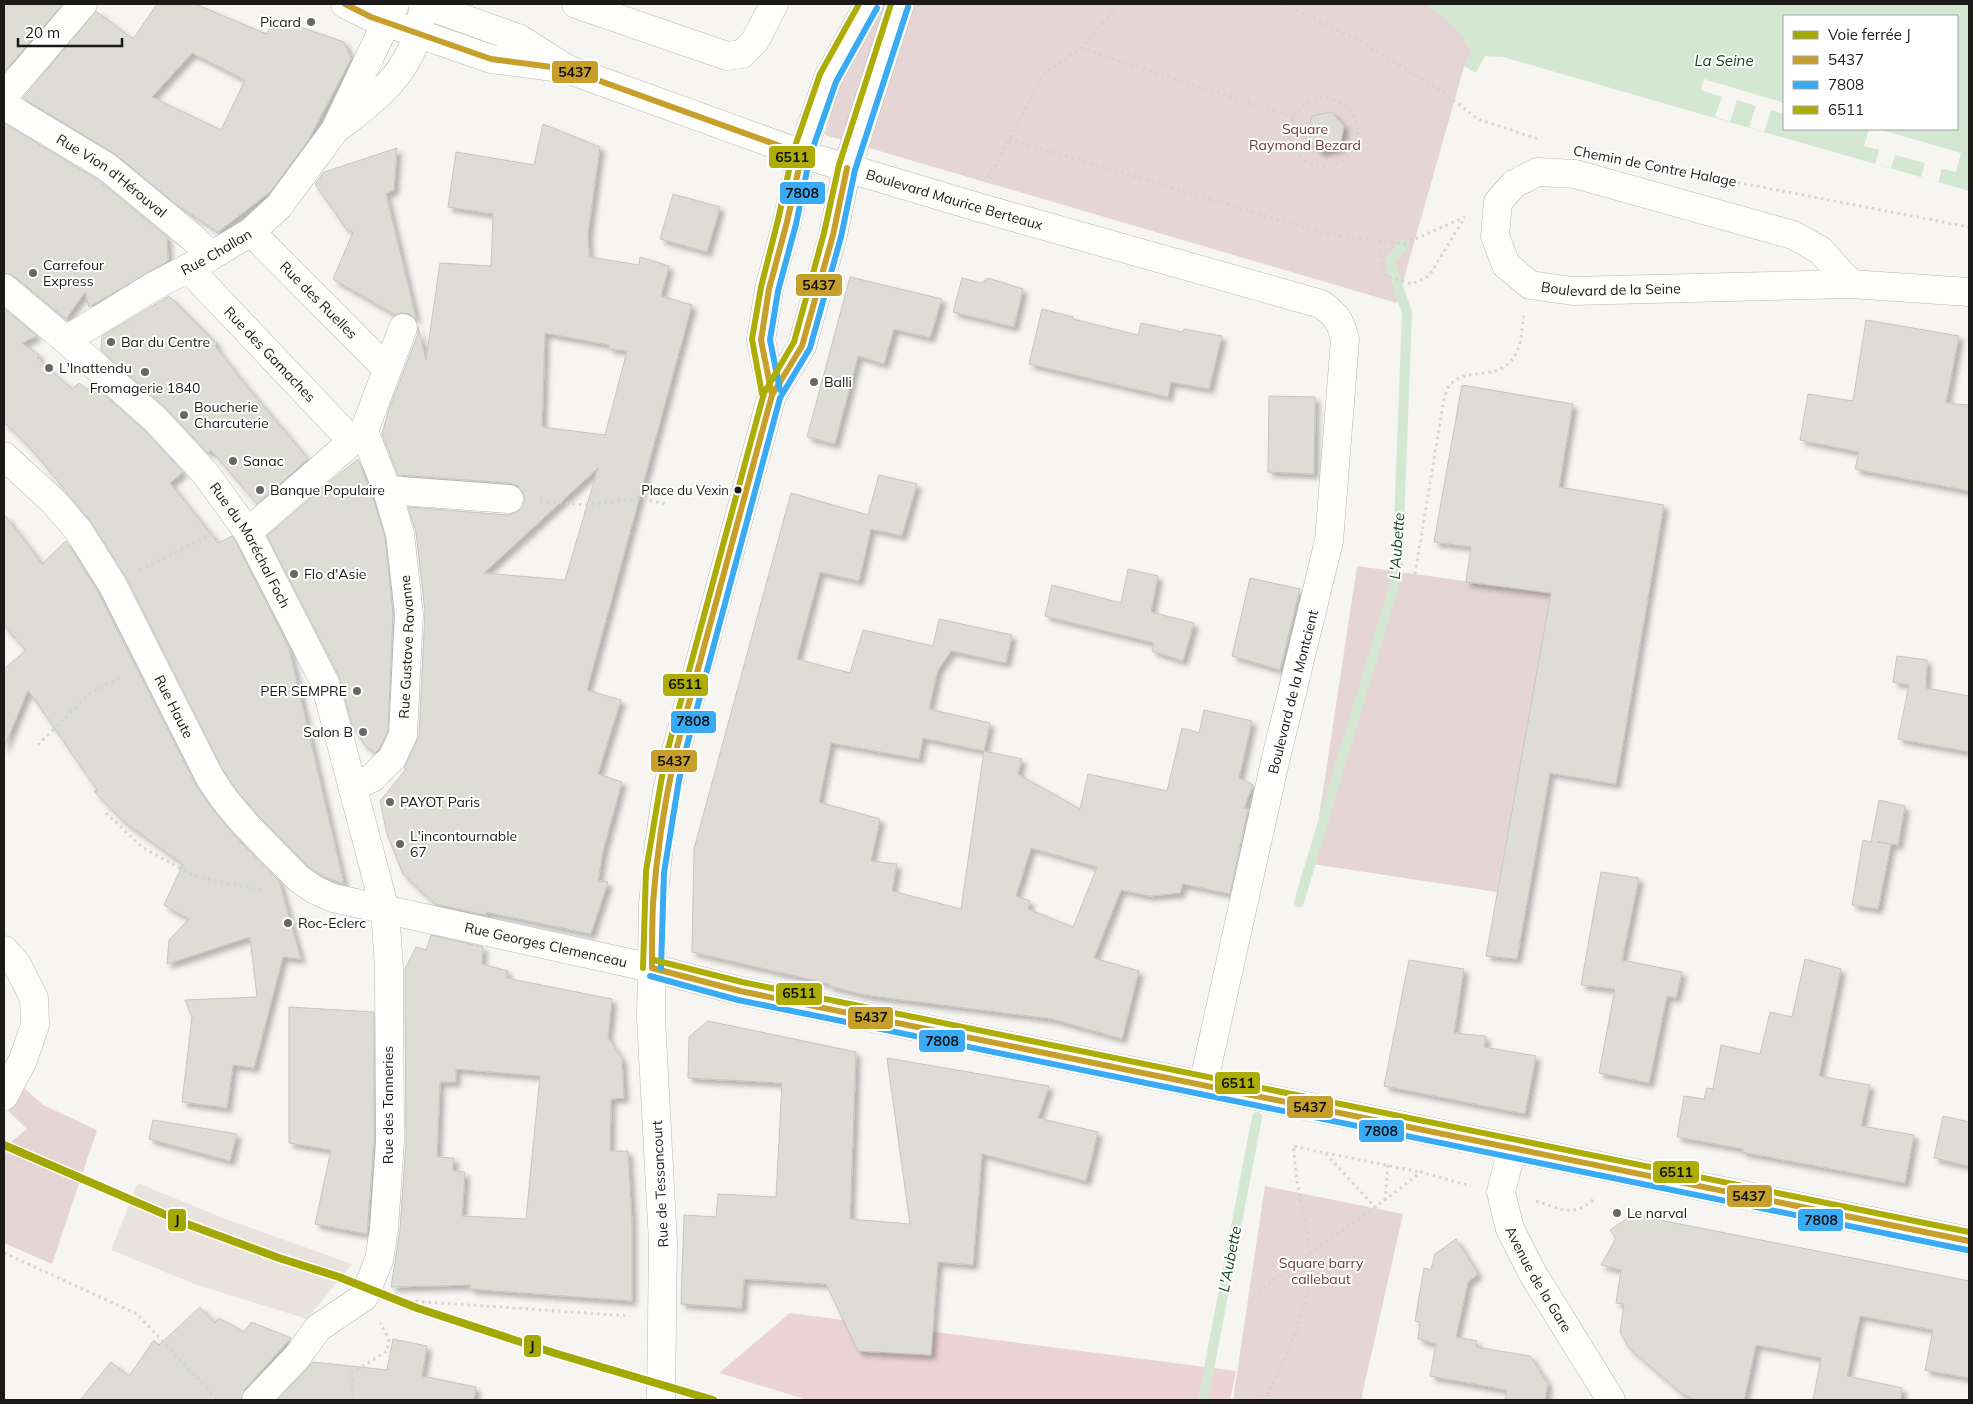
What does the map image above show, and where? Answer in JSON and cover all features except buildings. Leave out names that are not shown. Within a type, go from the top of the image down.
[{"type":"street","points":[[4,96],[83,4]]},
{"type":"street","name":"Boulevard Maurice Berteaux","points":[[345,4],[401,22],[500,61],[567,69]]},
{"type":"street","name":"Boulevard Maurice Berteaux","points":[[424,4],[520,39],[567,69],[802,154],[984,209],[1321,304]]},
{"type":"street","name":"Rue Challan","points":[[66,340],[154,286],[251,232],[279,206],[335,130],[372,101],[394,77],[412,51],[401,22],[424,4]]},
{"type":"street","points":[[576,4],[640,14],[728,56],[742,54],[755,41],[774,4]]},
{"type":"street","points":[[772,395],[761,340],[769,289],[788,222],[802,154],[828,78],[868,4]]},
{"type":"street","points":[[772,395],[802,346],[833,235],[847,168],[900,4]]},
{"type":"street","name":"Rue Vion d'Hérouval","points":[[4,105],[107,167],[193,238],[199,262]]},
{"type":"street","points":[[1498,202],[1514,184],[1537,172],[1575,174],[1793,235],[1820,250],[1850,284]]},
{"type":"street","name":"Boulevard de la Seine","points":[[1498,202],[1495,236],[1506,265],[1530,285],[1573,291],[1850,284],[1969,292]]},
{"type":"street","name":"Rue des Ruelles","points":[[251,232],[387,369]]},
{"type":"street","name":"Rue des Gamaches","points":[[199,262],[358,436]]},
{"type":"street","name":"Rue du Maréchal Foch","points":[[4,288],[66,340],[155,420],[205,473],[244,526],[325,683],[385,910]]},
{"type":"street","name":"Boulevard de la Montcient","points":[[1203,1085],[1275,762],[1329,541],[1345,340],[1342,327],[1334,314],[1321,304]]},
{"type":"street","points":[[244,526],[358,436],[403,328]]},
{"type":"street","name":"Rue de Tessancourt","points":[[661,1400],[663,1243],[651,1018],[656,870],[667,791],[677,747],[772,395]]},
{"type":"street","name":"Rue Gustave Ravanne","points":[[352,787],[372,778],[392,758],[403,735],[408,614],[400,534],[387,490],[358,436]]},
{"type":"street","name":"Rue Haute","points":[[4,456],[53,500],[72,523],[112,584],[210,778],[245,824],[292,872],[315,890],[333,898],[385,910]]},
{"type":"street","points":[[387,490],[509,499]]},
{"type":"street","name":"Rue Georges Clemenceau","points":[[385,910],[652,968],[740,991],[1969,1240]]},
{"type":"street","name":"Rue des Tanneries","points":[[364,1297],[379,1260],[384,1229],[390,1141],[389,968],[385,910]]},
{"type":"street","points":[[4,1096],[23,1060],[36,1025],[34,998],[10,957]]},
{"type":"street","name":"Avenue de la Gare","points":[[1512,1148],[1501,1192],[1510,1229],[1538,1282],[1611,1400]]},
{"type":"street","points":[[256,1400],[297,1357],[318,1328],[364,1297]]},
{"type":"path","points":[[986,178],[997,163],[1043,76],[1081,48],[1113,12],[1115,4]]},
{"type":"path","points":[[1284,4],[1360,41],[1444,92],[1478,119],[1540,139]]},
{"type":"path","points":[[1081,48],[1293,117]]},
{"type":"path","points":[[1326,98],[1339,101],[1350,110],[1357,122],[1358,135],[1354,148],[1346,158],[1334,165],[1321,166],[1308,163],[1298,154],[1291,142],[1289,129],[1293,117],[1301,106],[1313,99],[1326,98]]},
{"type":"path","points":[[1009,139],[1326,234],[1379,242],[1404,244],[1498,202]]},
{"type":"path","name":"Chemin de Contre Halage","points":[[1720,179],[1969,227]]},
{"type":"path","points":[[1379,242],[1384,276],[1412,284],[1429,276],[1465,217]]},
{"type":"path","points":[[1414,574],[1444,399],[1451,383],[1461,376],[1488,374],[1507,365],[1518,349],[1530,285]]},
{"type":"path","points":[[509,499],[586,505],[640,498],[667,504]]},
{"type":"path","points":[[112,584],[244,526]]},
{"type":"path","points":[[38,745],[88,695],[150,661]]},
{"type":"path","points":[[106,812],[142,848],[194,876],[288,895],[315,890]]},
{"type":"path","points":[[1263,1400],[1291,1344],[1306,1298],[1312,1266],[1308,1231],[1299,1193],[1294,1146],[1421,1172]]},
{"type":"path","points":[[1258,1292],[1310,1253],[1376,1208],[1325,1153]]},
{"type":"path","points":[[4,1157],[67,1170]]},
{"type":"path","points":[[1386,1200],[1388,1166]]},
{"type":"path","points":[[4,1247],[5,1254],[137,1314],[218,1400]]},
{"type":"path","points":[[364,1297],[663,1318]]},
{"type":"path","points":[[353,1400],[352,1373],[387,1351],[389,1339],[364,1297]]},
{"type":"shaded area","points":[[138,1183],[223,1218],[352,1264],[307,1319],[197,1285],[111,1250]]},
{"type":"shaded area","points":[[790,1313],[1236,1371],[1230,1400],[808,1400],[719,1373]]},
{"type":"green space","name":"Square Raymond Bezard","points":[[862,4],[1426,4],[1458,30],[1471,52],[1464,67],[1397,303],[825,135]]},
{"type":"green space","points":[[1357,566],[1551,593],[1497,892],[1312,864]]},
{"type":"green space","points":[[24,1088],[43,1105],[97,1130],[52,1264],[4,1243],[4,1147],[27,1129],[8,1111]]},
{"type":"green space","name":"Square barry callebaut","points":[[1265,1186],[1403,1214],[1361,1400],[1233,1400]]},
{"type":"water","name":"La Seine","points":[[1426,4],[1969,4],[1969,191],[1503,57],[1485,56],[1476,73],[1464,66],[1471,52],[1463,36]]},
{"type":"pier","points":[[1704,79],[1783,103],[1783,114],[1771,110],[1764,132],[1749,127],[1756,106],[1737,100],[1730,122],[1715,117],[1722,97],[1701,90]]},
{"type":"pier","points":[[1869,130],[1882,130],[1961,153],[1956,172],[1942,169],[1938,183],[1921,177],[1925,163],[1895,155],[1891,168],[1875,164],[1879,150],[1864,146]]},
{"type":"waterway","name":"L'Aubette","points":[[1299,902],[1397,576],[1407,313],[1390,261],[1404,244]]},
{"type":"waterway","name":"L'Aubette","points":[[1203,1400],[1257,1117]]},
{"type":"rail line","name":"J","points":[[4,1145],[187,1224],[279,1258],[339,1277],[417,1308],[554,1353],[713,1400]]},
{"type":"transit line","name":"5437","points":[[345,4],[371,17],[491,59],[567,69],[802,154]]},
{"type":"transit line","name":"6511","points":[[762,394],[752,339],[761,287],[793,152],[820,74],[859,4]]},
{"type":"transit line","name":"6511","points":[[643,968],[646,871],[669,745],[764,393],[794,342],[824,233],[839,165],[891,4]]},
{"type":"transit line","name":"7808","points":[[661,968],[664,873],[686,749],[780,398],[810,348],[841,237],[855,170],[908,7]]},
{"type":"transit line","name":"7808","points":[[780,390],[770,340],[778,291],[796,224],[810,156],[836,82],[877,8]]},
{"type":"transit line","name":"5437","points":[[652,968],[655,883],[659,844],[669,785],[677,747],[772,395],[761,340],[769,289],[787,222],[802,154]]},
{"type":"transit line","name":"5437","points":[[772,395],[802,346],[833,235],[847,168]]},
{"type":"transit line","name":"6511","points":[[654,960],[742,982],[1969,1232]]},
{"type":"transit line","name":"5437","points":[[652,968],[740,991],[1969,1241]]},
{"type":"transit line","name":"7808","points":[[650,976],[738,1000],[1967,1250]]},
{"type":"place","name":"Picard","points":[[311,22]]},
{"type":"place","name":"Carrefour Express","points":[[33,273]]},
{"type":"place","name":"Bar du Centre","points":[[111,342]]},
{"type":"place","name":"L'Inattendu","points":[[49,368]]},
{"type":"place","name":"Fromagerie 1840","points":[[145,372]]},
{"type":"place","name":"Balli","points":[[814,382]]},
{"type":"place","name":"Boucherie Charcuterie","points":[[184,415]]},
{"type":"place","name":"Sanac","points":[[233,461]]},
{"type":"place","name":"Banque Populaire","points":[[260,490]]},
{"type":"place","name":"Place du Vexin","points":[[738,490]]},
{"type":"place","name":"Flo d'Asie","points":[[294,574]]},
{"type":"place","name":"PER SEMPRE","points":[[357,691]]},
{"type":"place","name":"Salon B","points":[[363,732]]},
{"type":"place","name":"PAYOT Paris","points":[[390,802]]},
{"type":"place","name":"L'incontournable 67","points":[[400,844]]},
{"type":"place","name":"Roc-Eclerc","points":[[288,923]]},
{"type":"place","name":"Le narval","points":[[1617,1213]]}]
